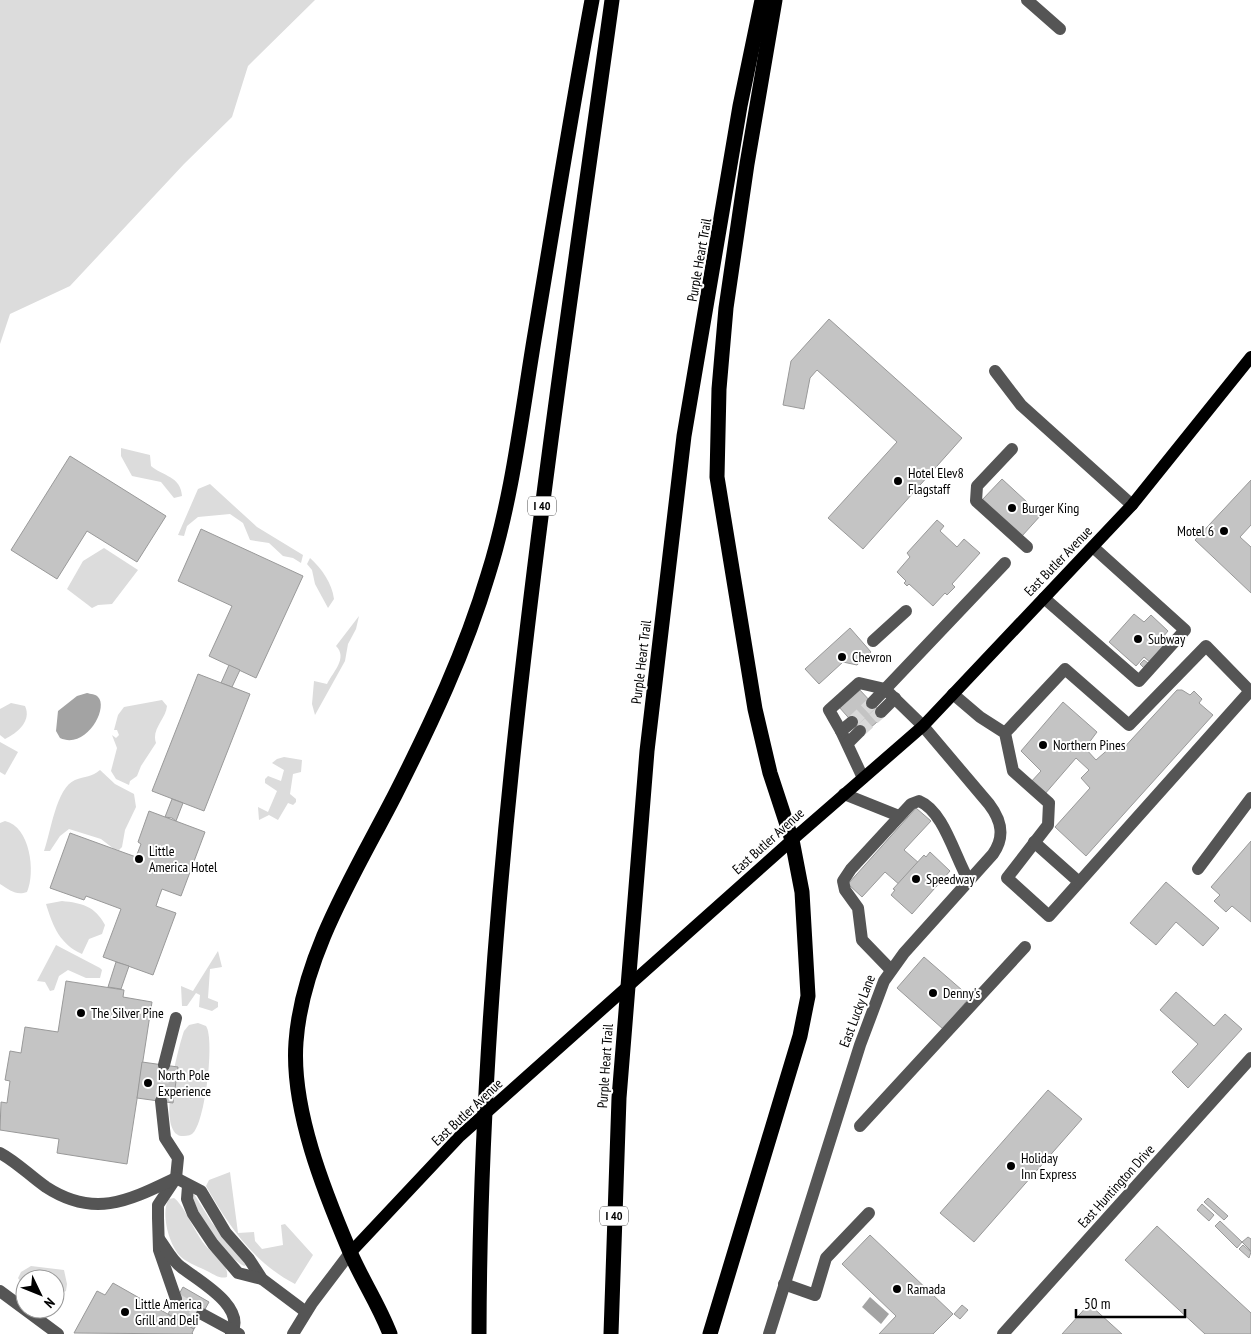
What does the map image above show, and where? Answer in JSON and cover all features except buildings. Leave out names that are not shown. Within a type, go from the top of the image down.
[{"type":"highway","points":[[390,1334],[350,1253],[319,1170],[300,1102],[296,1074],[296,1044],[304,994],[323,938],[439,707],[473,622],[489,573],[503,521],[518,443],[566,144],[592,0]]},
{"type":"highway","name":"I 40","points":[[479,1334],[479,1225],[492,1014],[510,780],[538,536],[612,0]]},
{"type":"highway","name":"Purple Heart Trail","points":[[611,1334],[619,1098],[647,752],[684,436],[740,106],[762,0]]},
{"type":"highway","points":[[710,1334],[800,1036],[808,996],[802,892],[792,840],[770,773],[755,709],[717,469],[719,389],[728,299],[747,164],[775,0]]},
{"type":"main road","name":"East Butler Avenue","points":[[350,1253],[460,1136],[792,840],[923,726],[1132,505],[1251,357]]},
{"type":"street","points":[[1027,0],[1060,29]]},
{"type":"street","points":[[995,371],[1022,405],[1132,505]]},
{"type":"street","points":[[1012,449],[977,486],[976,501],[1027,547]]},
{"type":"street","points":[[1044,598],[1139,681],[1184,630],[1093,547]]},
{"type":"street","points":[[895,698],[876,707],[885,689],[1005,563]]},
{"type":"street","points":[[873,641],[906,612]]},
{"type":"street","points":[[953,694],[980,717],[1006,733],[1013,771],[1049,803],[1048,825],[1007,878],[1049,916],[1250,691],[1206,646],[1129,725],[1065,669],[1006,733]]},
{"type":"street","points":[[863,778],[848,744],[829,710],[860,683],[885,689]]},
{"type":"street","name":"East Lucky Lane","points":[[768,1334],[875,1000],[890,970],[999,845],[1000,824],[989,804],[923,726],[885,689]]},
{"type":"street","points":[[841,731],[856,726],[848,744]]},
{"type":"street","points":[[844,794],[899,816]]},
{"type":"street","points":[[1198,869],[1251,798]]},
{"type":"street","points":[[890,970],[862,940],[858,908],[845,890],[843,881],[851,868],[911,804],[919,801],[926,804],[946,831],[958,864],[969,881]]},
{"type":"street","points":[[1034,842],[1079,882]]},
{"type":"street","points":[[860,1126],[1025,948]]},
{"type":"street","points":[[164,1065],[176,1018]]},
{"type":"street","name":"East Huntington Drive","points":[[1003,1334],[1251,1058]]},
{"type":"street","points":[[161,1101],[165,1138],[178,1158],[176,1178],[158,1205],[160,1239],[158,1250],[176,1298]]},
{"type":"street","points":[[0,1152],[56,1193],[88,1202],[115,1203],[130,1200],[176,1178]]},
{"type":"street","points":[[176,1178],[188,1186],[201,1191],[226,1232],[249,1259],[262,1280]]},
{"type":"street","points":[[188,1186],[187,1199],[192,1214],[213,1244],[238,1273],[262,1280],[306,1312]]},
{"type":"street","points":[[784,1284],[815,1295],[826,1258],[869,1213]]},
{"type":"street","points":[[160,1239],[179,1266],[216,1291],[233,1315],[235,1333],[217,1329],[202,1314]]},
{"type":"street","name":"East Butler Avenue","points":[[293,1334],[306,1312],[350,1253]]},
{"type":"street","points":[[0,1291],[58,1334]]},
{"type":"shaded area","points":[[0,0],[315,0],[248,66],[232,117],[184,164],[70,286],[10,314],[0,344]]},
{"type":"shaded area","points":[[121,448],[150,455],[151,466],[175,480],[181,489],[182,496],[174,498],[161,482],[132,476],[121,456]]},
{"type":"shaded area","points":[[210,484],[257,527],[303,555],[301,563],[293,558],[283,556],[269,543],[250,540],[243,523],[230,514],[198,517],[187,526],[184,536],[178,535],[198,489]]},
{"type":"shaded area","points":[[104,548],[138,570],[112,604],[98,605],[92,608],[67,589],[83,561]]},
{"type":"shaded area","points":[[310,558],[319,567],[331,587],[334,599],[328,608],[315,584],[312,570],[307,564]]},
{"type":"shaded area","points":[[359,616],[356,629],[348,644],[345,661],[315,715],[312,704],[314,681],[327,684],[340,660],[339,651],[336,646]]},
{"type":"shaded area","points":[[87,693],[97,696],[101,702],[98,718],[86,733],[78,738],[70,740],[60,738],[56,731],[58,711],[77,696]]},
{"type":"shaded area","points":[[162,700],[167,706],[155,733],[156,743],[141,766],[137,776],[130,781],[129,785],[116,779],[111,771],[117,748],[112,735],[116,738],[119,735],[117,730],[114,730],[118,715],[124,707]]},
{"type":"shaded area","points":[[11,703],[25,706],[27,717],[18,730],[5,739],[0,735],[0,709]]},
{"type":"shaded area","points":[[0,742],[18,752],[5,775],[0,772]]},
{"type":"shaded area","points":[[284,757],[302,760],[301,772],[293,774],[290,794],[296,799],[296,802],[293,805],[288,803],[278,820],[269,815],[259,820],[258,807],[268,812],[277,791],[265,783],[265,779],[268,776],[281,781],[284,770],[272,763]]},
{"type":"shaded area","points":[[100,770],[115,784],[134,794],[136,807],[125,830],[122,847],[119,850],[114,849],[101,839],[69,829],[60,836],[50,851],[44,851],[55,811],[63,792],[75,780]]},
{"type":"shaded area","points":[[5,821],[20,831],[29,851],[31,873],[27,892],[16,893],[0,884],[0,823]]},
{"type":"shaded area","points":[[62,901],[87,907],[97,914],[105,925],[102,934],[89,939],[82,954],[74,950],[63,940],[51,920],[46,904]]},
{"type":"shaded area","points":[[56,945],[100,968],[102,970],[100,978],[86,978],[68,970],[59,976],[54,990],[50,991],[45,982],[37,981]]},
{"type":"shaded area","points":[[218,951],[222,967],[210,969],[208,998],[218,1002],[218,1007],[212,1011],[199,1007],[200,995],[196,993],[187,1006],[182,1006],[181,986],[193,991]]},
{"type":"shaded area","points":[[198,1023],[206,1026],[209,1034],[209,1063],[205,1099],[197,1127],[192,1134],[181,1136],[174,1131],[170,1120],[171,1088],[177,1054],[184,1031],[189,1025]]},
{"type":"shaded area","points":[[230,1172],[238,1233],[254,1232],[255,1241],[262,1249],[283,1245],[281,1225],[285,1224],[313,1255],[295,1284],[267,1265],[243,1242],[223,1215],[206,1186],[209,1180]]},
{"type":"shaded area","points":[[194,1194],[212,1223],[247,1263],[245,1266],[229,1254],[206,1226],[192,1197]]},
{"type":"shaded area","points":[[174,1198],[182,1207],[205,1245],[223,1263],[226,1268],[227,1277],[218,1276],[191,1264],[177,1252],[167,1229],[165,1212],[169,1199]]},
{"type":"shaded area","points":[[31,1266],[56,1269],[26,1269]]},
{"type":"shaded area","points":[[65,1275],[67,1284],[65,1291]]},
{"type":"shaded area","points":[[870,1297],[889,1314],[881,1324],[862,1307]]},
{"type":"tunnel","points":[[852,722],[872,703]]},
{"type":"tunnel","points":[[860,731],[881,712]]},
{"type":"tunnel","points":[[161,1101],[164,1065]]},
{"type":"tunnel","points":[[176,1299],[202,1314]]},
{"type":"place","name":"Hotel Elev8 Flagstaff","points":[[898,481]]},
{"type":"place","name":"Burger King","points":[[1012,508]]},
{"type":"place","name":"Motel 6","points":[[1224,531]]},
{"type":"place","name":"Subway","points":[[1138,639]]},
{"type":"place","name":"Chevron","points":[[842,657]]},
{"type":"place","name":"Northern Pines","points":[[1043,745]]},
{"type":"place","name":"Little America Hotel","points":[[139,859]]},
{"type":"place","name":"Speedway","points":[[916,879]]},
{"type":"place","name":"Denny's","points":[[933,993]]},
{"type":"place","name":"The Silver Pine","points":[[81,1013]]},
{"type":"place","name":"North Pole Experience","points":[[148,1083]]},
{"type":"place","name":"Holiday Inn Express","points":[[1011,1166]]},
{"type":"place","name":"Ramada","points":[[897,1289]]},
{"type":"place","name":"Little America Grill and Deli","points":[[125,1312]]}]
